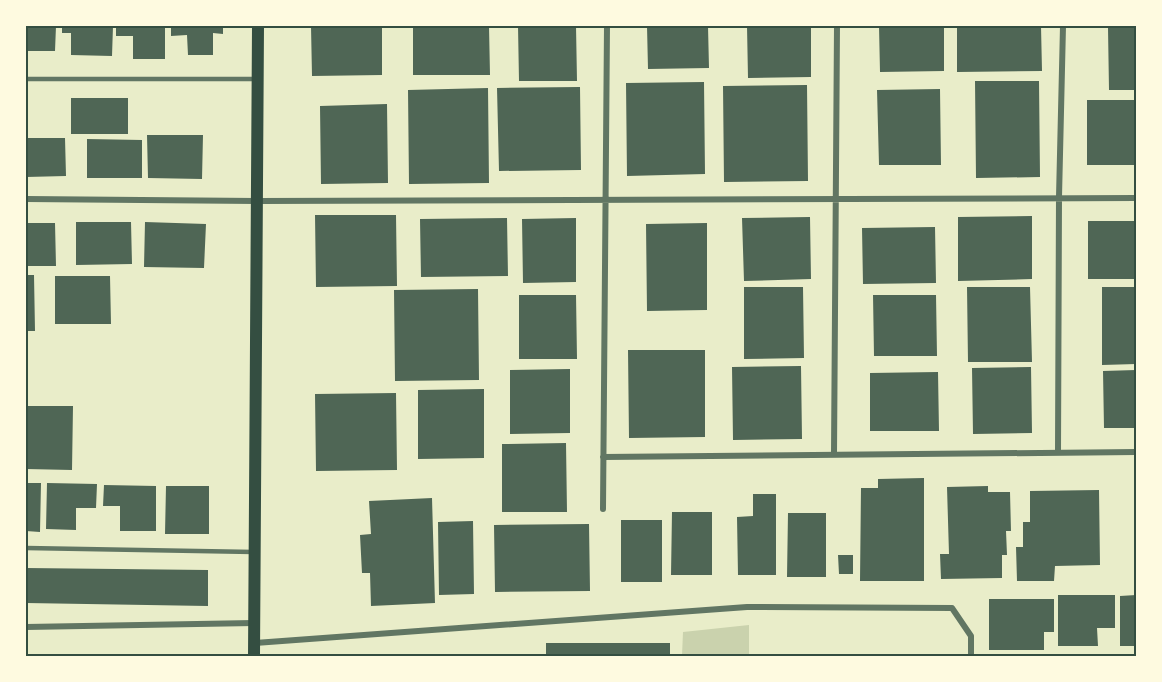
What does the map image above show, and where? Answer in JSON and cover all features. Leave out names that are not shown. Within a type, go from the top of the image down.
[{"type":"main road","points":[[254,657],[258,26]]},
{"type":"street","points":[[603,509],[607,26]]},
{"type":"street","points":[[834,454],[837,26]]},
{"type":"street","points":[[1058,453],[1059,197],[1063,26]]},
{"type":"street","points":[[26,199],[258,201],[1137,198]]},
{"type":"street","points":[[603,457],[1137,452]]},
{"type":"street","points":[[254,643],[747,607],[952,608],[971,636],[971,657]]},
{"type":"street","points":[[26,627],[254,623]]},
{"type":"lane","points":[[26,79],[258,79]]},
{"type":"lane","points":[[26,548],[254,552]]},
{"type":"green space","points":[[749,625],[749,656],[682,656],[683,632]]},
{"type":"building","points":[[26,26],[56,26],[55,51],[26,51]]},
{"type":"building","points":[[62,26],[113,26],[112,56],[71,55],[71,33],[62,33]]},
{"type":"building","points":[[116,26],[165,26],[165,59],[133,59],[133,36],[116,36]]},
{"type":"building","points":[[171,26],[223,26],[223,34],[213,33],[213,55],[188,55],[187,35],[171,36]]},
{"type":"building","points":[[311,26],[382,26],[382,75],[312,76]]},
{"type":"building","points":[[413,26],[489,26],[490,75],[413,75]]},
{"type":"building","points":[[518,26],[576,26],[577,81],[519,81]]},
{"type":"building","points":[[647,26],[708,26],[709,68],[648,69]]},
{"type":"building","points":[[747,26],[811,26],[811,77],[748,78]]},
{"type":"building","points":[[879,26],[944,26],[944,71],[880,72]]},
{"type":"building","points":[[957,26],[1041,26],[1042,71],[957,72]]},
{"type":"building","points":[[1108,28],[1136,28],[1136,90],[1109,90]]},
{"type":"building","points":[[975,81],[1039,81],[1040,177],[976,178]]},
{"type":"building","points":[[704,82],[705,174],[627,176],[626,83]]},
{"type":"building","points":[[807,85],[808,181],[724,182],[723,86]]},
{"type":"building","points":[[580,87],[581,170],[499,171],[497,88]]},
{"type":"building","points":[[488,88],[489,183],[409,184],[408,90]]},
{"type":"building","points":[[940,89],[941,165],[879,165],[877,90]]},
{"type":"building","points":[[71,98],[128,98],[128,134],[71,134]]},
{"type":"building","points":[[1087,100],[1136,100],[1136,165],[1087,165]]},
{"type":"building","points":[[387,104],[388,183],[321,184],[320,106]]},
{"type":"building","points":[[147,135],[203,135],[202,179],[148,178]]},
{"type":"building","points":[[26,138],[65,138],[66,176],[26,177]]},
{"type":"building","points":[[87,139],[142,140],[142,178],[87,178]]},
{"type":"building","points":[[315,215],[396,215],[397,286],[316,287]]},
{"type":"building","points":[[1032,216],[1032,279],[958,281],[958,217]]},
{"type":"building","points":[[810,217],[811,279],[744,281],[742,218]]},
{"type":"building","points":[[507,218],[508,276],[421,277],[420,219]]},
{"type":"building","points":[[576,218],[576,282],[523,283],[522,219]]},
{"type":"building","points":[[1088,221],[1136,221],[1136,279],[1088,279]]},
{"type":"building","points":[[76,222],[131,222],[132,264],[76,265]]},
{"type":"building","points":[[145,222],[206,224],[204,268],[144,267]]},
{"type":"building","points":[[26,223],[55,223],[56,266],[26,266]]},
{"type":"building","points":[[707,223],[707,310],[647,311],[646,224]]},
{"type":"building","points":[[935,227],[936,283],[863,284],[862,228]]},
{"type":"building","points":[[26,275],[34,275],[35,331],[26,331]]},
{"type":"building","points":[[55,276],[110,276],[111,324],[55,324]]},
{"type":"building","points":[[744,287],[803,287],[804,358],[744,359]]},
{"type":"building","points":[[967,287],[1030,287],[1032,362],[968,362]]},
{"type":"building","points":[[1102,287],[1136,287],[1136,364],[1102,365]]},
{"type":"building","points":[[478,289],[479,380],[395,381],[394,290]]},
{"type":"building","points":[[519,295],[576,295],[577,359],[519,359]]},
{"type":"building","points":[[873,295],[936,295],[937,356],[874,356]]},
{"type":"building","points":[[628,350],[705,350],[705,437],[629,438]]},
{"type":"building","points":[[801,366],[802,439],[733,440],[732,367]]},
{"type":"building","points":[[1031,367],[1032,433],[973,434],[972,368]]},
{"type":"building","points":[[570,369],[570,433],[510,434],[510,370]]},
{"type":"building","points":[[1136,370],[1136,428],[1104,428],[1103,371]]},
{"type":"building","points":[[938,372],[939,431],[870,431],[870,373]]},
{"type":"building","points":[[484,389],[484,458],[418,459],[418,390]]},
{"type":"building","points":[[396,393],[397,470],[316,471],[315,394]]},
{"type":"building","points":[[26,406],[73,406],[72,470],[26,469]]},
{"type":"building","points":[[566,443],[567,512],[502,512],[502,444]]},
{"type":"building","points":[[924,478],[924,581],[860,581],[861,488],[878,488],[878,479]]},
{"type":"building","points":[[26,483],[41,483],[40,532],[26,531]]},
{"type":"building","points":[[47,483],[97,484],[96,508],[76,508],[76,530],[46,529]]},
{"type":"building","points":[[104,485],[156,486],[156,531],[120,531],[120,506],[103,506]]},
{"type":"building","points":[[166,486],[209,486],[209,534],[165,534]]},
{"type":"building","points":[[988,486],[988,492],[1010,492],[1011,531],[1006,531],[1007,555],[1002,555],[1002,578],[941,579],[940,554],[949,554],[947,487]]},
{"type":"building","points":[[1099,490],[1100,565],[1055,566],[1054,581],[1017,581],[1016,547],[1023,547],[1023,522],[1030,522],[1030,491]]},
{"type":"building","points":[[753,494],[776,494],[776,575],[738,575],[737,517],[753,516]]},
{"type":"building","points":[[432,498],[435,603],[371,606],[370,573],[362,573],[360,535],[371,534],[369,501]]},
{"type":"building","points":[[672,512],[712,512],[712,575],[671,575]]},
{"type":"building","points":[[788,513],[826,513],[826,577],[787,577]]},
{"type":"building","points":[[621,520],[662,520],[662,582],[621,582]]},
{"type":"building","points":[[473,521],[474,594],[439,595],[438,522]]},
{"type":"building","points":[[589,524],[590,591],[495,592],[494,525]]},
{"type":"building","points":[[838,555],[853,555],[853,574],[839,574]]},
{"type":"building","points":[[26,568],[208,570],[208,606],[26,603]]},
{"type":"building","points":[[1058,595],[1115,595],[1115,628],[1097,628],[1098,646],[1058,646]]},
{"type":"building","points":[[1136,595],[1136,646],[1120,646],[1120,596]]},
{"type":"building","points":[[989,599],[1054,599],[1054,632],[1044,632],[1044,650],[989,650]]},
{"type":"building","points":[[546,643],[670,643],[670,656],[546,656]]}]
